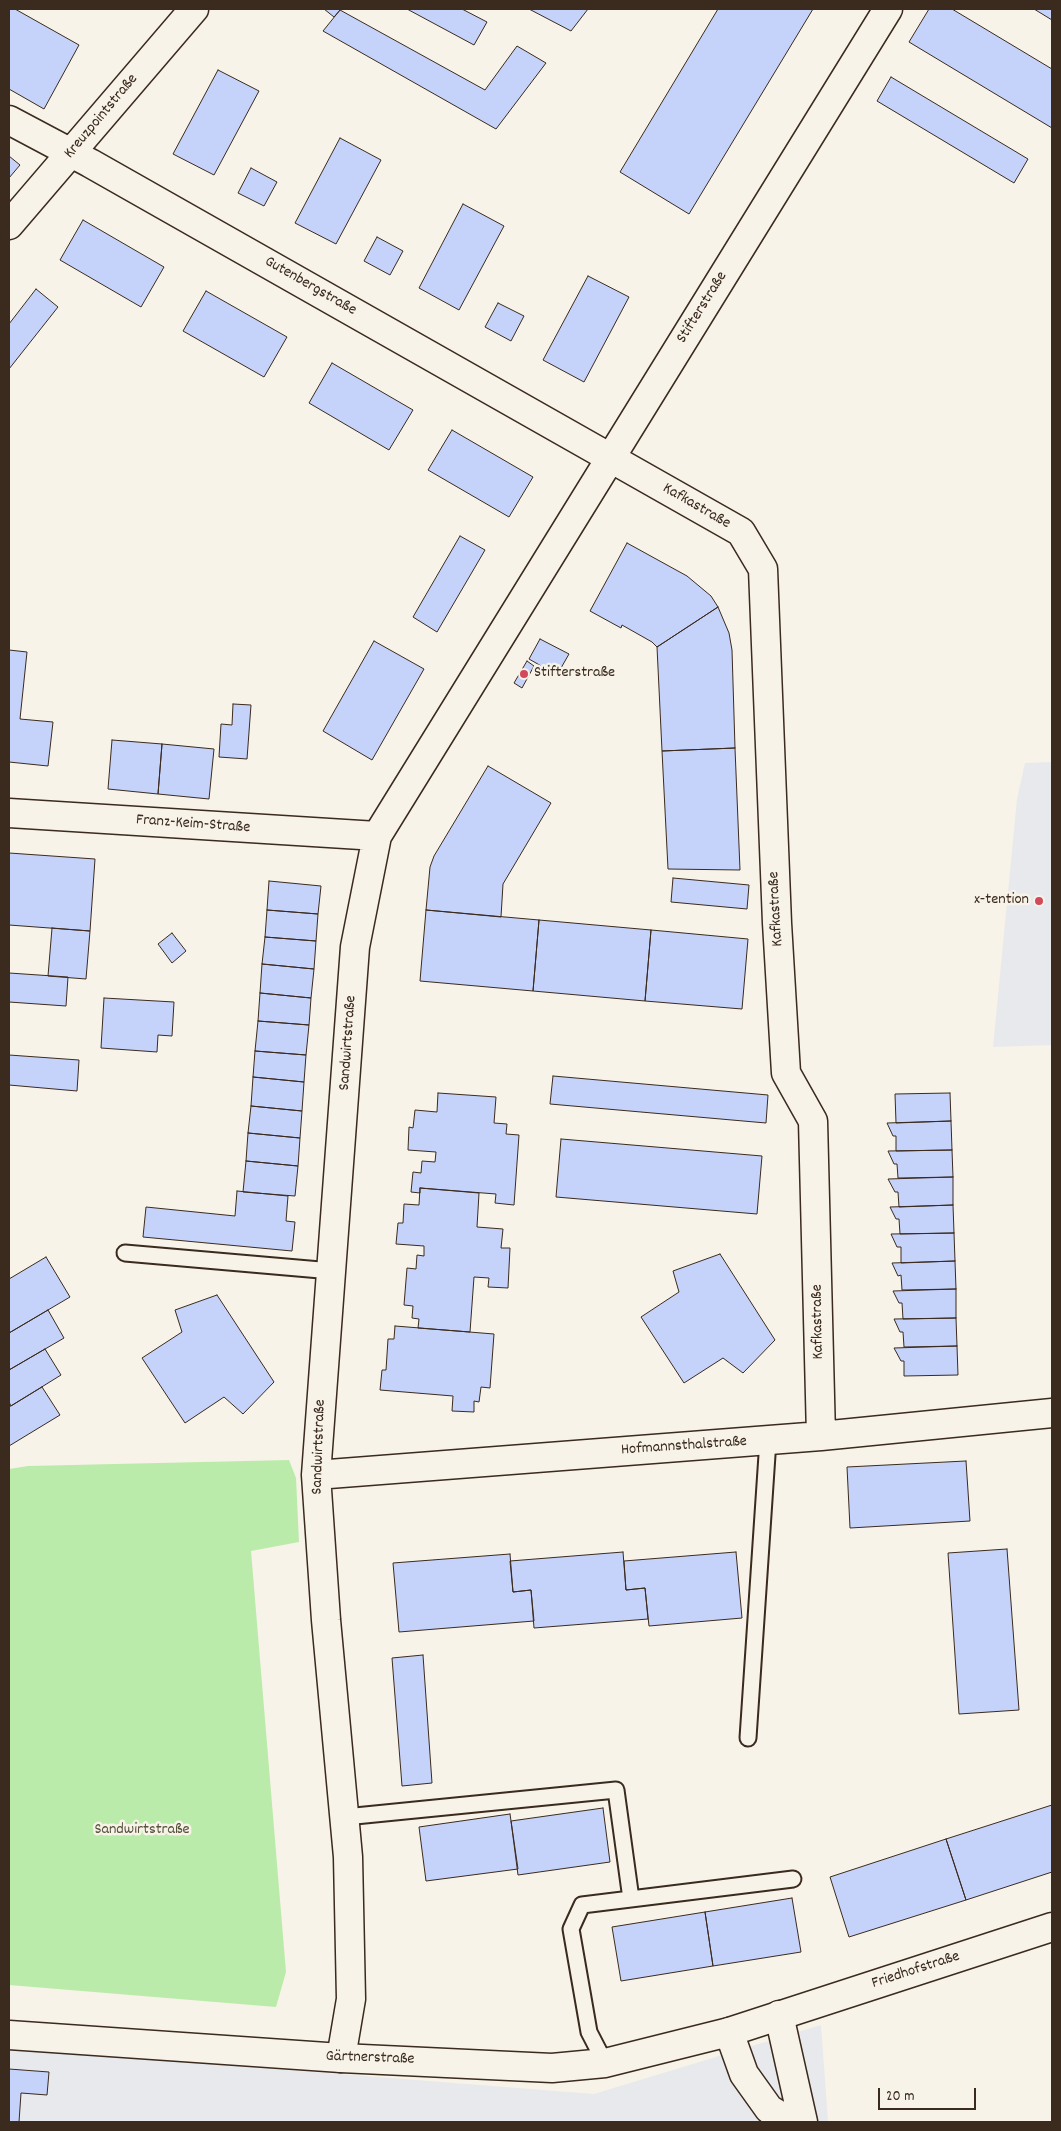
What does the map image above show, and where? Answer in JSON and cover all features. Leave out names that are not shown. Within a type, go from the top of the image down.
[{"type":"street","name":"Kreuzpointstraße","points":[[9,225],[72,154],[194,9]]},
{"type":"street","name":"Stifterstraße","points":[[377,836],[888,9]]},
{"type":"street","name":"Gutenbergstraße","points":[[9,120],[610,458]]},
{"type":"street","name":"Kafkastraße","points":[[610,458],[741,532],[763,568],[777,923],[786,1073],[813,1121],[815,1138],[821,1436]]},
{"type":"street","name":"Franz-Keim-Straße","points":[[9,813],[377,836]]},
{"type":"street","name":"Sandwirtstraße","points":[[341,2058],[351,1999],[348,1857],[326,1620],[316,1475],[355,947],[377,836]]},
{"type":"street","name":"Hofmannsthalstraße","points":[[316,1475],[821,1436],[1052,1413]]},
{"type":"street","name":"Friedhofstraße","points":[[779,2015],[1052,1927]]},
{"type":"street","name":"Gärtnerstraße","points":[[9,2035],[341,2058],[552,2068],[605,2063],[729,2032],[779,2015]]},
{"type":"street","points":[[779,2015],[804,2122]]},
{"type":"street","points":[[729,2032],[744,2074],[769,2110],[790,2122]]},
{"type":"lane","points":[[125,1254],[332,1271]]},
{"type":"lane","points":[[748,1738],[768,1440]]},
{"type":"lane","points":[[345,1817],[616,1790],[631,1899]]},
{"type":"lane","points":[[605,2063],[589,2032],[572,1930],[582,1905],[793,1879]]},
{"type":"shaded area","points":[[1052,762],[1052,1045],[993,1047],[1017,799],[1025,763]]},
{"type":"shaded area","points":[[821,2025],[828,2122],[9,2122],[9,2048],[594,2094]]},
{"type":"green space","name":"Sandwirtstraße","points":[[289,1460],[296,1478],[299,1542],[251,1551],[286,1972],[276,2007],[9,1985],[9,1469],[28,1466]]},
{"type":"building","points":[[9,9],[15,9],[79,45],[44,109],[9,89]]},
{"type":"building","points":[[324,9],[341,9],[334,17]]},
{"type":"building","points":[[407,9],[462,9],[487,22],[474,45]]},
{"type":"building","points":[[529,9],[588,9],[571,31]]},
{"type":"building","points":[[718,9],[813,9],[689,214],[620,172]]},
{"type":"building","points":[[929,9],[952,9],[1052,69],[1052,128],[909,42]]},
{"type":"building","points":[[1034,9],[1052,9],[1052,20]]},
{"type":"building","points":[[340,10],[485,90],[517,46],[546,63],[496,129],[323,31]]},
{"type":"building","points":[[218,70],[259,91],[214,175],[173,154]]},
{"type":"building","points":[[891,77],[1028,159],[1014,183],[877,101]]},
{"type":"building","points":[[340,138],[381,160],[336,244],[295,223]]},
{"type":"building","points":[[9,156],[20,165],[9,178]]},
{"type":"building","points":[[251,168],[277,182],[264,206],[238,193]]},
{"type":"building","points":[[463,204],[504,226],[459,310],[419,288]]},
{"type":"building","points":[[83,220],[164,267],[141,307],[60,260]]},
{"type":"building","points":[[377,237],[403,251],[390,275],[364,261]]},
{"type":"building","points":[[588,276],[629,297],[584,382],[543,360]]},
{"type":"building","points":[[36,289],[58,307],[9,369],[9,324]]},
{"type":"building","points":[[206,291],[287,337],[264,377],[183,331]]},
{"type":"building","points":[[498,303],[524,316],[511,341],[485,327]]},
{"type":"building","points":[[332,363],[413,410],[389,450],[309,403]]},
{"type":"building","points":[[452,430],[533,477],[509,517],[428,470]]},
{"type":"building","points":[[460,536],[485,550],[437,632],[413,617]]},
{"type":"building","points":[[627,543],[687,576],[711,596],[718,607],[657,647],[652,642],[622,625],[621,628],[590,611]]},
{"type":"building","points":[[718,607],[729,633],[732,650],[735,748],[662,751],[657,647]]},
{"type":"building","points":[[540,639],[569,654],[557,675],[529,659]]},
{"type":"building","points":[[374,641],[424,669],[372,760],[323,731]]},
{"type":"building","points":[[9,650],[27,652],[20,719],[53,722],[48,766],[9,762]]},
{"type":"building","name":"Stifterstraße","points":[[527,661],[534,666],[522,688],[514,683]]},
{"type":"building","points":[[233,704],[251,705],[247,759],[219,757],[221,724],[232,725]]},
{"type":"building","points":[[112,740],[162,744],[158,794],[108,789]]},
{"type":"building","points":[[162,744],[214,749],[209,799],[158,794]]},
{"type":"building","points":[[735,748],[740,870],[668,869],[662,751]]},
{"type":"building","points":[[488,766],[551,803],[503,884],[501,917],[426,910],[430,867],[434,856]]},
{"type":"building","points":[[9,853],[95,859],[90,931],[9,925]]},
{"type":"building","points":[[673,878],[749,885],[747,909],[671,902]]},
{"type":"building","points":[[269,881],[321,886],[318,914],[267,910]]},
{"type":"building","points":[[267,910],[318,914],[316,941],[265,937]]},
{"type":"building","points":[[426,910],[539,920],[533,991],[420,981]]},
{"type":"building","points":[[539,920],[651,930],[645,1001],[533,991]]},
{"type":"building","points":[[52,928],[90,931],[86,979],[48,976]]},
{"type":"building","points":[[651,930],[748,939],[742,1009],[645,1001]]},
{"type":"building","points":[[172,933],[186,951],[172,963],[158,944]]},
{"type":"building","points":[[265,937],[316,941],[314,969],[262,964]]},
{"type":"building","points":[[262,964],[314,969],[311,998],[260,993]]},
{"type":"building","points":[[9,973],[68,977],[66,1006],[9,1002]]},
{"type":"building","points":[[260,993],[311,998],[309,1025],[258,1021]]},
{"type":"building","points":[[104,998],[174,1002],[172,1036],[158,1035],[157,1052],[101,1048]]},
{"type":"building","points":[[258,1021],[309,1025],[306,1055],[255,1051]]},
{"type":"building","points":[[255,1051],[306,1055],[304,1082],[253,1077]]},
{"type":"building","points":[[9,1055],[79,1060],[77,1091],[9,1085]]},
{"type":"building","points":[[553,1076],[768,1095],[766,1123],[550,1104]]},
{"type":"building","points":[[253,1077],[304,1082],[302,1111],[251,1106]]},
{"type":"building","points":[[438,1093],[496,1097],[494,1123],[507,1124],[506,1134],[519,1135],[514,1205],[495,1203],[496,1194],[420,1188],[420,1193],[411,1192],[413,1172],[421,1173],[422,1161],[435,1162],[436,1152],[408,1150],[409,1127],[413,1128],[415,1110],[437,1112]]},
{"type":"building","points":[[950,1093],[951,1121],[896,1123],[895,1094]]},
{"type":"building","points":[[251,1106],[302,1111],[300,1138],[248,1133]]},
{"type":"building","points":[[951,1121],[952,1150],[896,1151],[896,1136],[893,1136],[887,1123]]},
{"type":"building","points":[[248,1133],[300,1138],[298,1166],[246,1161]]},
{"type":"building","points":[[561,1139],[762,1156],[757,1214],[556,1197]]},
{"type":"building","points":[[952,1150],[953,1177],[898,1178],[897,1164],[894,1164],[888,1151]]},
{"type":"building","points":[[246,1161],[298,1166],[295,1196],[243,1192]]},
{"type":"building","points":[[953,1177],[953,1205],[899,1207],[898,1192],[895,1192],[888,1179]]},
{"type":"building","points":[[420,1188],[479,1193],[477,1227],[503,1229],[501,1248],[510,1248],[508,1288],[488,1287],[489,1278],[474,1277],[470,1332],[418,1328],[419,1319],[412,1318],[413,1306],[404,1305],[407,1268],[416,1269],[417,1255],[424,1256],[424,1246],[396,1244],[398,1223],[403,1223],[404,1204],[419,1205]]},
{"type":"building","points":[[237,1191],[288,1196],[286,1221],[295,1222],[292,1251],[143,1237],[146,1207],[235,1216]]},
{"type":"building","points":[[953,1205],[954,1233],[900,1234],[899,1219],[896,1219],[890,1207]]},
{"type":"building","points":[[954,1233],[955,1261],[901,1263],[901,1247],[897,1247],[891,1234]]},
{"type":"building","points":[[720,1254],[775,1340],[743,1373],[723,1358],[684,1383],[641,1317],[679,1292],[673,1271]]},
{"type":"building","points":[[46,1257],[70,1297],[9,1333],[9,1279]]},
{"type":"building","points":[[955,1261],[956,1289],[902,1290],[901,1275],[898,1276],[892,1263]]},
{"type":"building","points":[[956,1289],[956,1318],[903,1319],[902,1303],[899,1303],[893,1291]]},
{"type":"building","points":[[217,1295],[274,1382],[243,1414],[224,1397],[185,1423],[142,1358],[182,1332],[175,1310]]},
{"type":"building","points":[[48,1310],[64,1338],[9,1370],[9,1333]]},
{"type":"building","points":[[956,1318],[957,1346],[904,1347],[903,1332],[900,1332],[894,1319]]},
{"type":"building","points":[[395,1326],[494,1334],[490,1388],[481,1387],[479,1402],[474,1401],[474,1412],[452,1411],[453,1396],[380,1390],[382,1370],[386,1370],[388,1339],[394,1339]]},
{"type":"building","points":[[957,1346],[958,1375],[904,1376],[904,1361],[901,1361],[894,1348]]},
{"type":"building","points":[[45,1349],[61,1375],[11,1406],[9,1402],[9,1370]]},
{"type":"building","points":[[42,1387],[60,1415],[9,1446],[9,1407]]},
{"type":"building","points":[[966,1461],[970,1521],[850,1528],[847,1467]]},
{"type":"building","points":[[1007,1549],[1019,1710],[959,1714],[948,1553]]},
{"type":"building","points":[[623,1552],[626,1590],[645,1588],[648,1619],[534,1628],[531,1590],[513,1592],[510,1561]]},
{"type":"building","points":[[736,1552],[742,1618],[649,1626],[645,1588],[626,1590],[624,1561]]},
{"type":"building","points":[[510,1554],[513,1592],[531,1590],[534,1621],[399,1632],[393,1563]]},
{"type":"building","points":[[423,1655],[432,1783],[402,1786],[392,1658]]},
{"type":"building","points":[[1052,1805],[1052,1872],[966,1900],[946,1839]]},
{"type":"building","points":[[603,1808],[610,1862],[518,1875],[511,1821]]},
{"type":"building","points":[[510,1814],[518,1869],[426,1881],[419,1827]]},
{"type":"building","points":[[946,1839],[966,1900],[849,1937],[830,1877]]},
{"type":"building","points":[[792,1898],[801,1952],[713,1966],[705,1912]]},
{"type":"building","points":[[705,1912],[713,1966],[621,1981],[612,1927]]},
{"type":"building","points":[[9,2069],[49,2072],[47,2095],[21,2093],[19,2122],[9,2122]]},
{"type":"place","name":"Stifterstraße","points":[[524,674]]},
{"type":"place","name":"x-tention","points":[[1039,901]]}]
